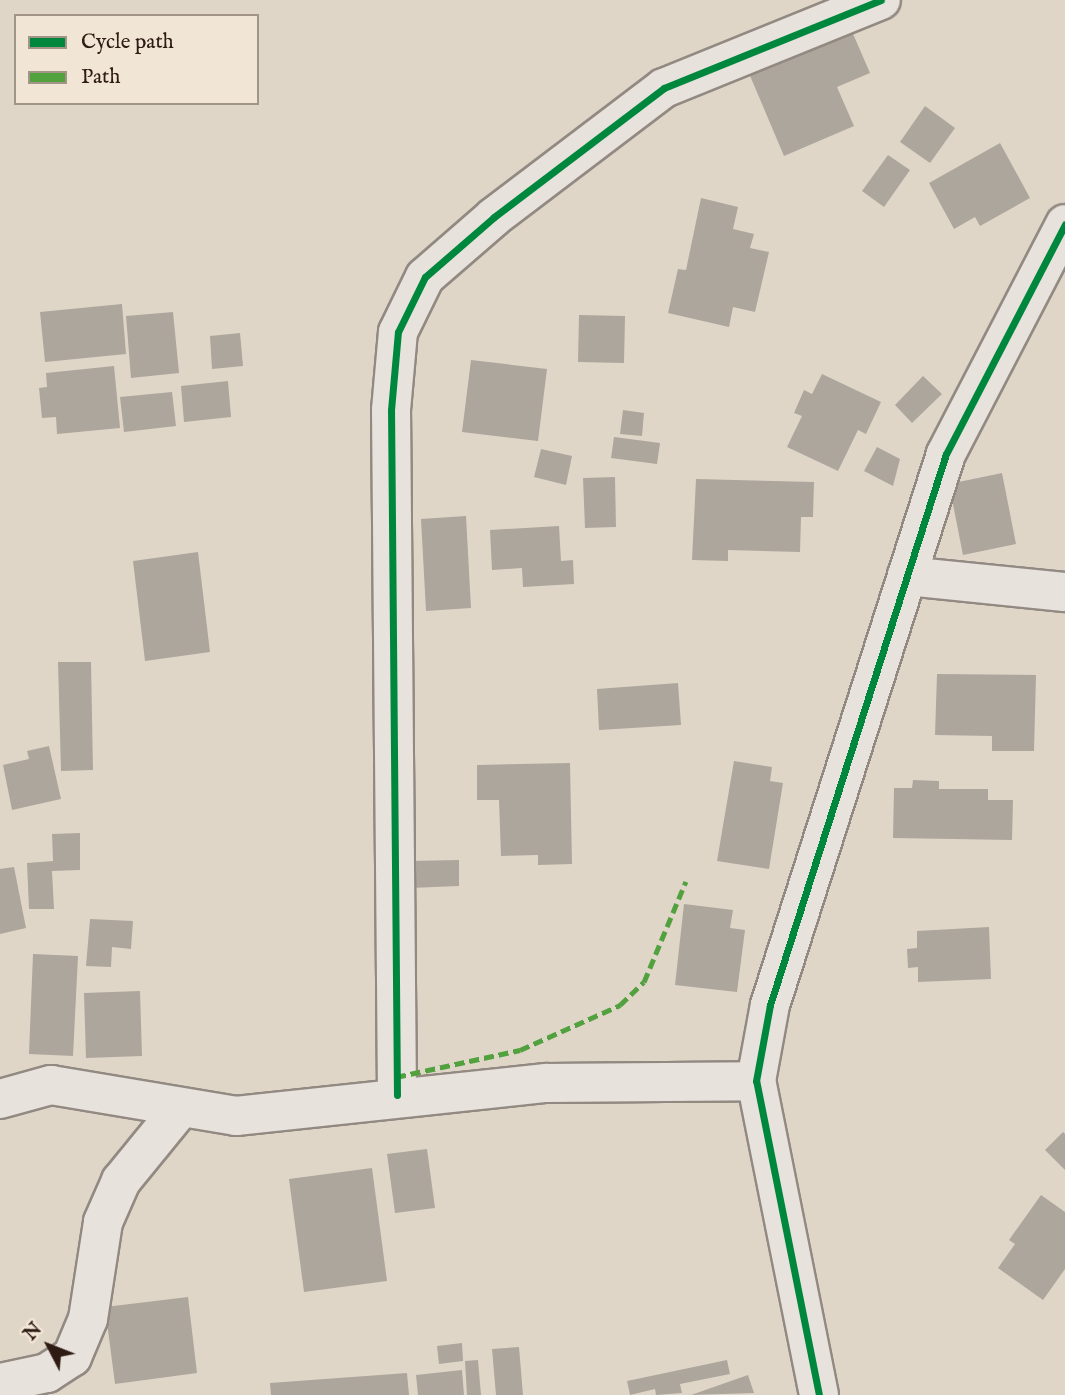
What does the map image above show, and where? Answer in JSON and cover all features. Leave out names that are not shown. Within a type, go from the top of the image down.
[{"type":"street","points":[[397,1095],[391,410],[398,332],[425,277],[494,217],[664,88],[881,0]]},
{"type":"street","points":[[819,1395],[756,1081],[770,1005],[946,454],[1065,224]]},
{"type":"street","points":[[907,576],[1065,592]]},
{"type":"street","points":[[0,1099],[51,1085],[179,1110],[236,1116],[397,1095],[546,1083],[756,1081]]},
{"type":"street","points":[[0,1383],[47,1373],[72,1357],[88,1319],[103,1222],[121,1181],[179,1110]]},
{"type":"building","points":[[847,20],[870,73],[837,87],[854,126],[784,156],[745,64]]},
{"type":"building","points":[[925,106],[955,128],[930,163],[900,142]]},
{"type":"building","points":[[1000,143],[1030,198],[980,226],[975,217],[954,229],[929,183]]},
{"type":"building","points":[[888,155],[910,170],[884,207],[862,191]]},
{"type":"building","points":[[701,198],[738,207],[733,229],[754,234],[750,248],[769,252],[755,312],[733,307],[729,327],[668,313],[678,269],[686,270]]},
{"type":"building","points":[[122,304],[126,354],[45,362],[40,312]]},
{"type":"building","points":[[173,312],[179,373],[131,378],[126,316]]},
{"type":"building","points":[[579,315],[625,316],[624,363],[578,362]]},
{"type":"building","points":[[240,333],[243,366],[212,369],[210,336]]},
{"type":"building","points":[[471,360],[547,369],[538,441],[462,432]]},
{"type":"building","points":[[114,366],[120,428],[57,434],[56,417],[42,418],[39,388],[47,387],[46,373]]},
{"type":"building","points":[[822,374],[881,402],[866,434],[858,430],[838,471],[787,447],[802,416],[794,413],[804,390],[812,394]]},
{"type":"building","points":[[923,376],[942,394],[912,423],[895,405]]},
{"type":"building","points":[[228,381],[231,417],[184,422],[181,386]]},
{"type":"building","points":[[172,392],[176,426],[124,432],[120,397]]},
{"type":"building","points":[[623,410],[644,413],[642,436],[620,434]]},
{"type":"building","points":[[614,437],[660,443],[657,464],[611,458]]},
{"type":"building","points":[[877,447],[900,459],[893,486],[864,471]]},
{"type":"building","points":[[541,449],[572,456],[566,485],[534,477]]},
{"type":"building","points":[[1002,473],[1016,544],[963,555],[949,484]]},
{"type":"building","points":[[615,477],[616,527],[585,528],[583,478]]},
{"type":"building","points":[[696,479],[814,482],[813,517],[801,517],[800,552],[728,550],[728,561],[692,560]]},
{"type":"building","points":[[466,516],[471,608],[426,611],[421,519]]},
{"type":"building","points":[[559,526],[561,561],[573,560],[574,584],[523,587],[522,568],[492,570],[490,530]]},
{"type":"building","points":[[198,552],[210,652],[145,661],[133,561]]},
{"type":"building","points":[[58,662],[91,662],[93,770],[61,771]]},
{"type":"building","points":[[937,674],[1036,675],[1034,751],[992,751],[992,736],[935,735]]},
{"type":"building","points":[[678,683],[681,725],[599,730],[597,689]]},
{"type":"building","points":[[49,746],[61,799],[12,810],[3,765],[29,759],[27,751]]},
{"type":"building","points":[[734,761],[772,767],[770,781],[783,783],[769,869],[717,861]]},
{"type":"building","points":[[570,763],[572,864],[538,865],[538,855],[501,856],[499,800],[477,800],[477,765]]},
{"type":"building","points":[[913,780],[939,781],[939,789],[988,789],[988,800],[1013,800],[1012,840],[893,838],[894,788],[912,788]]},
{"type":"building","points":[[80,833],[80,870],[52,871],[54,909],[29,909],[27,863],[53,861],[52,834]]},
{"type":"building","points":[[459,860],[459,886],[410,888],[409,861]]},
{"type":"building","points":[[14,867],[26,928],[0,934],[0,869]]},
{"type":"building","points":[[684,904],[733,910],[730,928],[745,930],[737,992],[675,985]]},
{"type":"building","points":[[90,919],[133,921],[131,949],[112,947],[111,967],[86,966]]},
{"type":"building","points":[[989,927],[991,979],[918,982],[918,967],[908,968],[907,949],[917,948],[917,931]]},
{"type":"building","points":[[33,954],[78,956],[73,1056],[29,1054]]},
{"type":"building","points":[[140,991],[142,1056],[86,1058],[84,993]]},
{"type":"building","points":[[1063,1132],[1065,1134],[1065,1170],[1045,1150]]},
{"type":"building","points":[[427,1149],[435,1208],[395,1213],[387,1154]]},
{"type":"building","points":[[372,1168],[387,1281],[304,1292],[289,1179]]},
{"type":"building","points":[[1041,1195],[1065,1212],[1065,1269],[1043,1300],[998,1268],[1015,1244],[1009,1240]]},
{"type":"building","points":[[188,1297],[197,1373],[115,1384],[105,1307]]},
{"type":"building","points":[[462,1343],[463,1361],[439,1364],[437,1346]]},
{"type":"building","points":[[519,1347],[523,1395],[496,1395],[492,1349]]},
{"type":"building","points":[[478,1360],[481,1395],[467,1395],[465,1361]]},
{"type":"building","points":[[727,1360],[730,1374],[680,1384],[682,1393],[656,1395],[655,1389],[630,1395],[627,1381]]},
{"type":"building","points":[[462,1370],[464,1395],[418,1395],[416,1375]]},
{"type":"building","points":[[407,1373],[409,1395],[271,1395],[270,1383]]},
{"type":"building","points":[[748,1375],[754,1393],[691,1395]]},
{"type":"marked path","points":[[396,1077],[520,1050],[620,1005],[644,982],[686,881]]},
{"type":"cycle path","points":[[397,1095],[391,410],[398,332],[425,277],[494,217],[664,88],[881,0]]},
{"type":"cycle path","points":[[819,1395],[756,1081],[770,1005],[946,454],[1065,224]]}]
